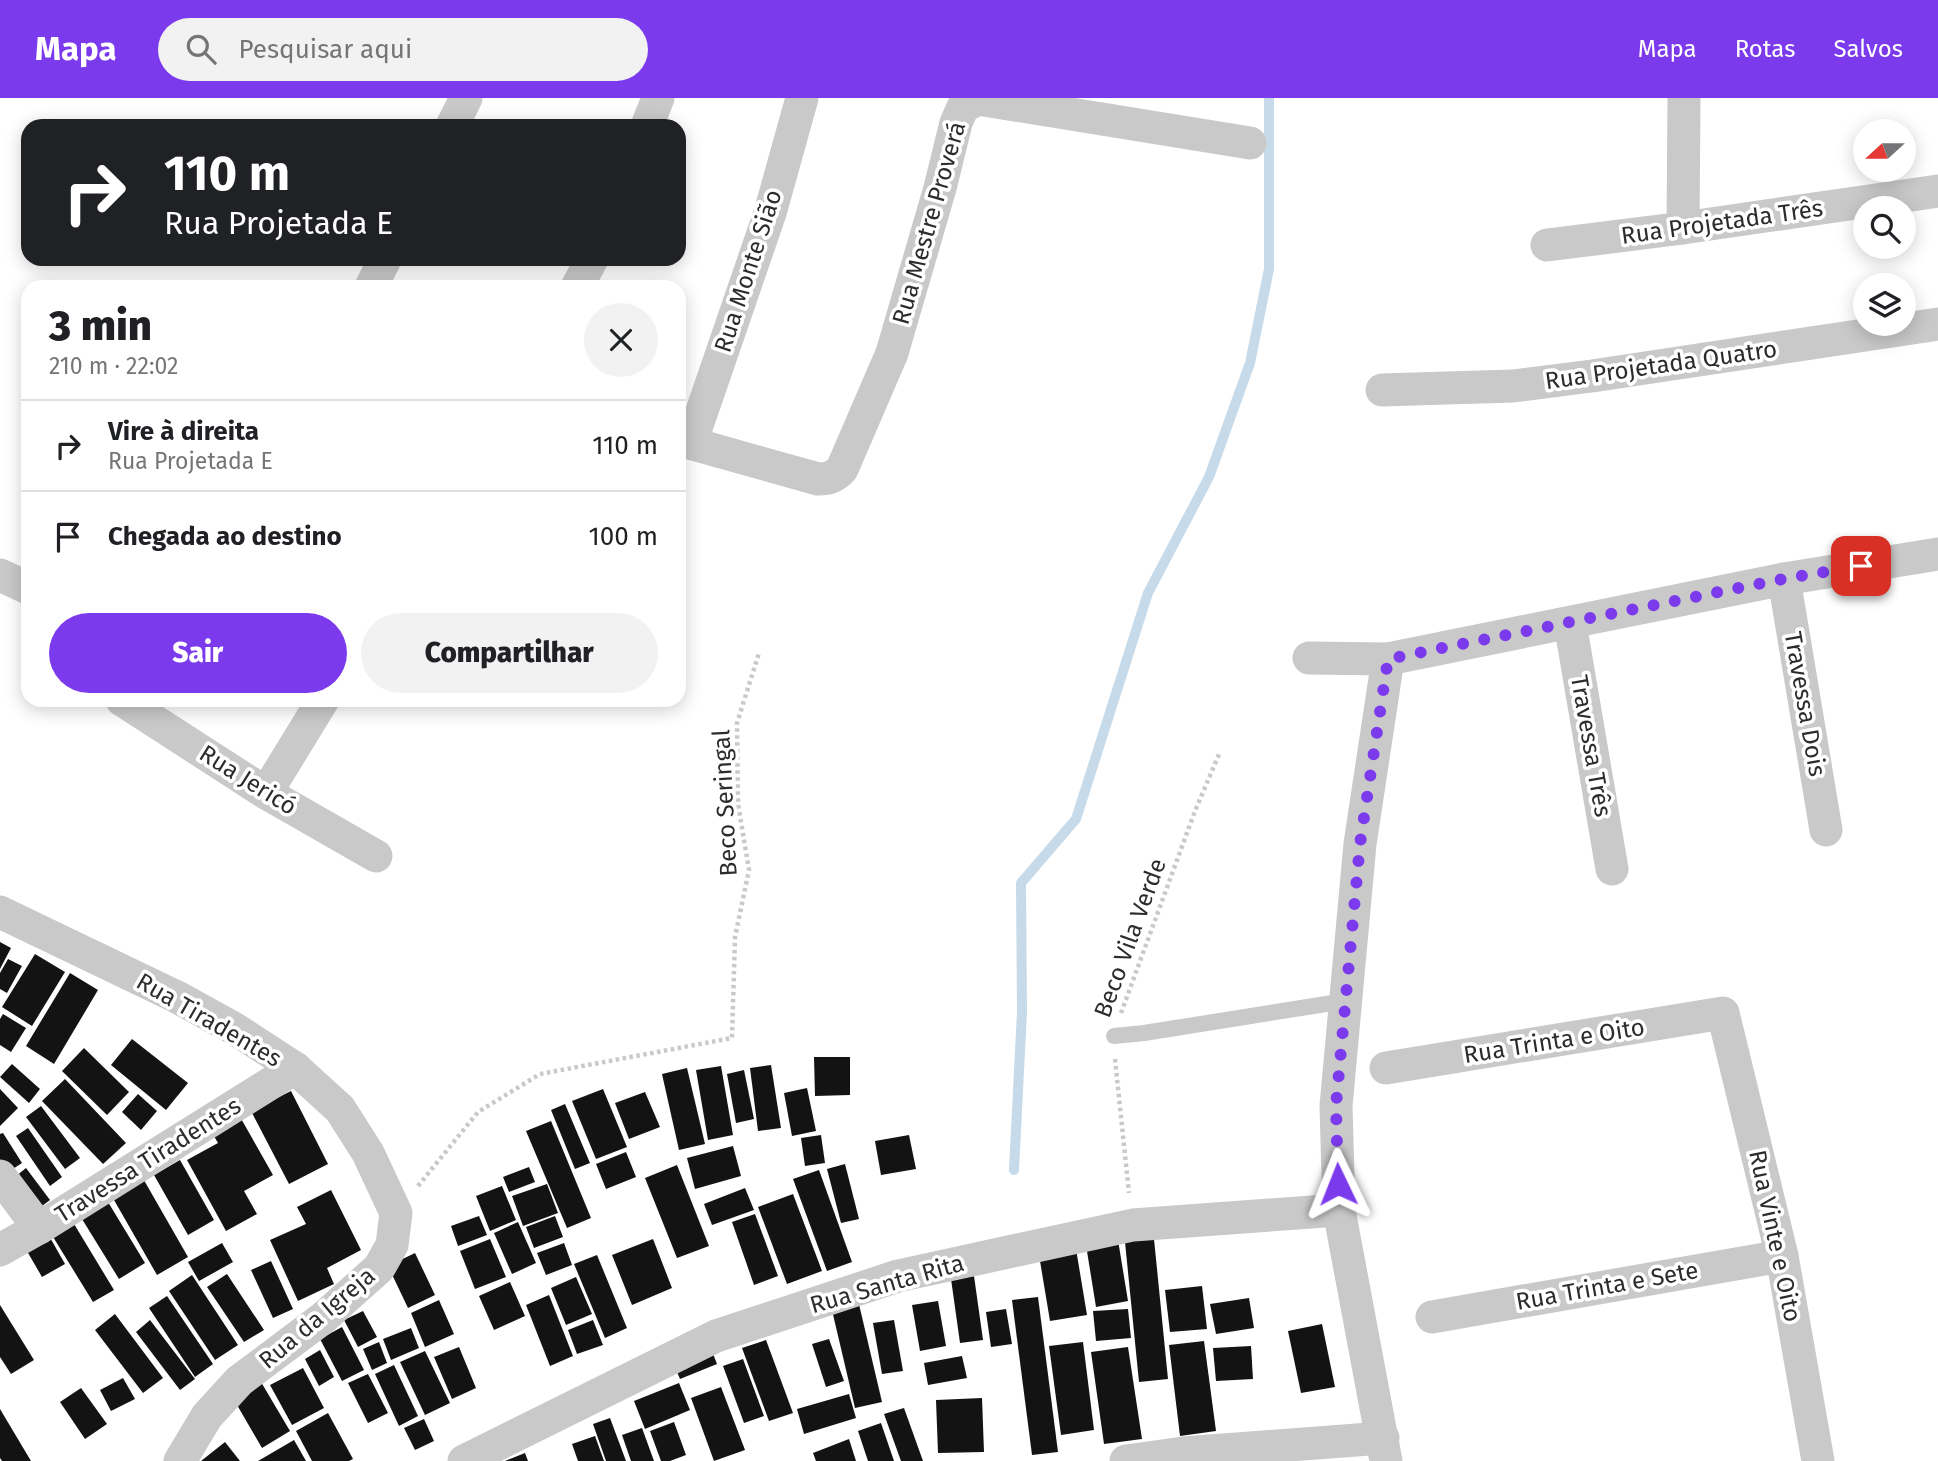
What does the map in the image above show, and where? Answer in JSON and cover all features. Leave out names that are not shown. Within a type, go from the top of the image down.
[{"type":"street","points":[[456,119],[466,98]]},
{"type":"street","points":[[650,119],[658,98]]},
{"type":"street","name":"Rua Monte Sião","points":[[686,438],[769,212],[802,98]]},
{"type":"street","points":[[1683,228],[1684,98]]},
{"type":"street","name":"Rua Mestre Proverá","points":[[686,441],[818,479],[828,479],[842,469],[892,353],[956,123],[963,107],[978,99],[1250,143]]},
{"type":"street","name":"Rua Projetada Três","points":[[1547,245],[1938,191]]},
{"type":"street","name":"Rua Projetada Quatro","points":[[1382,390],[1513,386],[1938,324]]},
{"type":"street","points":[[1309,658],[1388,659],[1783,579],[1938,554]]},
{"type":"street","points":[[0,575],[21,585]]},
{"type":"street","name":"Travessa Dois","points":[[1783,579],[1826,830]]},
{"type":"street","name":"Travessa Três","points":[[1570,623],[1612,869]]},
{"type":"street","points":[[1126,1461],[1183,1453],[1384,1449],[1339,1210],[1336,1105],[1360,844],[1388,659]]},
{"type":"street","name":"Rua Jericó","points":[[133,707],[266,793],[376,856]]},
{"type":"street","points":[[266,793],[319,707]]},
{"type":"street","name":"Rua Tiradentes","points":[[0,912],[177,997],[235,1029],[295,1068],[340,1109],[368,1153],[396,1213]]},
{"type":"street","name":"Rua Trinta e Oito","points":[[1385,1068],[1723,1013]]},
{"type":"street","name":"Rua Vinte e Oito","points":[[1723,1013],[1782,1256],[1818,1461]]},
{"type":"street","name":"Travessa Tiradentes","points":[[0,1250],[295,1068]]},
{"type":"street","points":[[0,1176],[39,1228]]},
{"type":"street","name":"Rua Santa Rita","points":[[464,1461],[716,1336],[898,1276],[1133,1225],[1339,1210]]},
{"type":"street","name":"Rua da Igreja","points":[[180,1461],[207,1416],[239,1381],[323,1318],[379,1268],[392,1245],[396,1213]]},
{"type":"street","name":"Rua Trinta e Sete","points":[[1432,1317],[1782,1256]]},
{"type":"lane","points":[[1114,1036],[1345,1002]]},
{"type":"path","name":"Beco Seringal","points":[[396,1213],[478,1112],[540,1074],[733,1038],[735,937],[749,870],[738,804],[737,723],[759,653]]},
{"type":"path","name":"Beco Vila Verde","points":[[1133,1225],[1114,1036],[1195,811],[1220,752]]},
{"type":"building","points":[[0,942],[11,948],[0,969]]},
{"type":"building","points":[[35,954],[65,972],[32,1026],[2,1007]]},
{"type":"building","points":[[8,959],[22,966],[7,993],[0,989],[0,973]]},
{"type":"building","points":[[70,973],[98,990],[54,1064],[26,1046]]},
{"type":"building","points":[[3,1014],[26,1028],[11,1052],[0,1045],[0,1019]]},
{"type":"building","points":[[132,1039],[188,1083],[166,1110],[111,1065]]},
{"type":"building","points":[[84,1048],[129,1092],[107,1115],[62,1071]]},
{"type":"building","points":[[814,1057],[850,1057],[850,1095],[815,1096]]},
{"type":"building","points":[[12,1064],[40,1089],[29,1103],[0,1077]]},
{"type":"building","points":[[771,1065],[781,1128],[758,1131],[750,1068]]},
{"type":"building","points":[[721,1066],[733,1135],[708,1140],[696,1070]]},
{"type":"building","points":[[687,1068],[705,1144],[679,1150],[662,1074]]},
{"type":"building","points":[[744,1070],[754,1119],[736,1123],[727,1074]]},
{"type":"building","points":[[65,1079],[126,1143],[103,1164],[42,1101]]},
{"type":"building","points":[[807,1088],[816,1131],[792,1136],[784,1093]]},
{"type":"building","points":[[0,1089],[18,1108],[0,1126]]},
{"type":"building","points":[[603,1089],[627,1147],[596,1159],[572,1101]]},
{"type":"building","points":[[291,1091],[328,1164],[289,1184],[251,1111]]},
{"type":"building","points":[[645,1092],[660,1127],[629,1139],[615,1103]]},
{"type":"building","points":[[138,1094],[157,1111],[141,1130],[122,1112]]},
{"type":"building","points":[[565,1104],[590,1163],[575,1169],[551,1110]]},
{"type":"building","points":[[41,1106],[80,1158],[65,1169],[26,1117]]},
{"type":"building","points":[[239,1115],[273,1175],[244,1191],[257,1214],[226,1231],[187,1160],[218,1143],[211,1131]]},
{"type":"building","points":[[551,1121],[591,1218],[567,1228],[526,1131]]},
{"type":"building","points":[[28,1128],[62,1177],[50,1186],[16,1136]]},
{"type":"building","points":[[3,1133],[22,1163],[5,1174],[0,1166],[0,1134]]},
{"type":"building","points":[[821,1135],[825,1163],[805,1166],[801,1138]]},
{"type":"building","points":[[909,1135],[916,1169],[881,1175],[875,1141]]},
{"type":"building","points":[[733,1146],[741,1176],[695,1189],[687,1158]]},
{"type":"building","points":[[626,1152],[636,1177],[606,1189],[596,1164]]},
{"type":"building","points":[[180,1160],[214,1220],[188,1235],[154,1175]]},
{"type":"building","points":[[845,1164],[859,1219],[841,1223],[827,1169]]},
{"type":"building","points":[[677,1165],[709,1246],[677,1258],[645,1178]]},
{"type":"building","points":[[529,1167],[535,1182],[509,1192],[503,1177]]},
{"type":"building","points":[[26,1168],[50,1200],[34,1212],[10,1181]]},
{"type":"building","points":[[819,1170],[852,1262],[827,1271],[793,1179]]},
{"type":"building","points":[[141,1175],[188,1257],[157,1275],[110,1193]]},
{"type":"building","points":[[547,1184],[558,1213],[523,1226],[512,1196]]},
{"type":"building","points":[[502,1186],[516,1220],[490,1231],[476,1196]]},
{"type":"building","points":[[745,1188],[754,1210],[712,1225],[704,1204]]},
{"type":"building","points":[[331,1190],[361,1250],[327,1268],[334,1284],[298,1301],[270,1240],[306,1224],[297,1207]]},
{"type":"building","points":[[793,1194],[822,1271],[787,1284],[758,1207]]},
{"type":"building","points":[[108,1202],[145,1263],[119,1279],[82,1219]]},
{"type":"building","points":[[755,1214],[778,1276],[754,1285],[732,1222]]},
{"type":"building","points":[[479,1216],[487,1235],[458,1246],[451,1226]]},
{"type":"building","points":[[555,1216],[563,1237],[534,1248],[526,1227]]},
{"type":"building","points":[[71,1219],[114,1290],[93,1302],[50,1232]]},
{"type":"building","points":[[518,1222],[536,1263],[512,1274],[494,1233]]},
{"type":"building","points":[[1153,1229],[1168,1379],[1139,1382],[1124,1232]]},
{"type":"building","points":[[48,1234],[65,1264],[42,1277],[24,1246]]},
{"type":"building","points":[[490,1239],[506,1277],[475,1289],[460,1251]]},
{"type":"building","points":[[653,1239],[672,1288],[632,1305],[612,1255]]},
{"type":"building","points":[[1118,1240],[1128,1301],[1096,1307],[1086,1245]]},
{"type":"building","points":[[222,1243],[233,1262],[199,1281],[188,1262]]},
{"type":"building","points":[[564,1243],[572,1265],[546,1275],[537,1253]]},
{"type":"building","points":[[1076,1249],[1087,1315],[1050,1321],[1039,1255]]},
{"type":"building","points":[[415,1253],[435,1295],[408,1308],[388,1266]]},
{"type":"building","points":[[597,1255],[627,1328],[605,1338],[574,1264]]},
{"type":"building","points":[[271,1261],[293,1309],[273,1318],[251,1270]]},
{"type":"building","points":[[227,1274],[264,1330],[244,1342],[207,1287]]},
{"type":"building","points":[[192,1275],[238,1345],[215,1360],[169,1291]]},
{"type":"building","points":[[974,1276],[983,1340],[960,1343],[951,1279]]},
{"type":"building","points":[[576,1277],[592,1314],[566,1325],[551,1288]]},
{"type":"building","points":[[510,1282],[525,1316],[494,1330],[479,1296]]},
{"type":"building","points":[[1202,1286],[1207,1329],[1170,1332],[1165,1290]]},
{"type":"building","points":[[549,1295],[573,1356],[550,1366],[526,1305]]},
{"type":"building","points":[[167,1296],[213,1364],[195,1377],[149,1308]]},
{"type":"building","points":[[1038,1297],[1058,1452],[1032,1455],[1012,1300]]},
{"type":"building","points":[[1249,1298],[1254,1328],[1216,1334],[1210,1304]]},
{"type":"building","points":[[439,1300],[454,1334],[425,1347],[411,1313]]},
{"type":"building","points":[[858,1300],[882,1402],[855,1408],[831,1306]]},
{"type":"building","points":[[938,1301],[946,1346],[920,1351],[912,1305]]},
{"type":"building","points":[[0,1305],[34,1360],[11,1374],[0,1357]]},
{"type":"building","points":[[1006,1309],[1012,1344],[991,1347],[986,1312]]},
{"type":"building","points":[[1128,1309],[1131,1338],[1096,1341],[1093,1311]]},
{"type":"building","points":[[363,1311],[377,1337],[358,1347],[344,1320]]},
{"type":"building","points":[[115,1314],[163,1378],[143,1393],[95,1330]]},
{"type":"building","points":[[150,1320],[195,1379],[180,1390],[136,1332]]},
{"type":"building","points":[[593,1320],[603,1345],[577,1354],[568,1330]]},
{"type":"building","points":[[894,1320],[903,1371],[882,1374],[873,1323]]},
{"type":"building","points":[[1322,1324],[1335,1387],[1301,1393],[1288,1331]]},
{"type":"building","points":[[342,1327],[364,1370],[342,1381],[320,1339]]},
{"type":"building","points":[[411,1328],[419,1348],[391,1360],[383,1339]]},
{"type":"building","points":[[829,1339],[844,1381],[826,1387],[812,1344]]},
{"type":"building","points":[[766,1340],[793,1413],[769,1421],[742,1348]]},
{"type":"building","points":[[1204,1341],[1216,1431],[1180,1436],[1169,1345]]},
{"type":"building","points":[[379,1342],[387,1363],[372,1370],[363,1349]]},
{"type":"building","points":[[1083,1342],[1094,1430],[1061,1435],[1049,1346]]},
{"type":"building","points":[[710,1346],[717,1364],[680,1379],[672,1360]]},
{"type":"building","points":[[1251,1346],[1253,1379],[1216,1381],[1213,1348]]},
{"type":"building","points":[[459,1347],[476,1388],[452,1399],[434,1357]]},
{"type":"building","points":[[1128,1347],[1142,1439],[1104,1444],[1091,1352]]},
{"type":"building","points":[[320,1350],[334,1377],[319,1386],[305,1359]]},
{"type":"building","points":[[425,1351],[450,1403],[425,1415],[400,1362]]},
{"type":"building","points":[[962,1356],[967,1378],[928,1385],[924,1363]]},
{"type":"building","points":[[743,1359],[764,1416],[744,1423],[723,1366]]},
{"type":"building","points":[[394,1365],[418,1416],[399,1426],[375,1374]]},
{"type":"building","points":[[303,1368],[324,1408],[292,1425],[270,1385]]},
{"type":"building","points":[[368,1374],[388,1413],[368,1423],[348,1383]]},
{"type":"building","points":[[123,1378],[135,1399],[111,1411],[100,1390]]},
{"type":"building","points":[[261,1382],[290,1431],[262,1448],[233,1398]]},
{"type":"building","points":[[679,1383],[690,1410],[645,1429],[634,1401]]},
{"type":"building","points":[[721,1387],[745,1450],[714,1461],[691,1398]]},
{"type":"building","points":[[81,1388],[107,1424],[85,1439],[60,1402]]},
{"type":"building","points":[[849,1394],[856,1418],[804,1434],[797,1409]]},
{"type":"building","points":[[982,1398],[984,1452],[938,1453],[936,1400]]},
{"type":"building","points":[[904,1408],[923,1461],[901,1461],[884,1414]]},
{"type":"building","points":[[0,1409],[31,1461],[2,1461],[0,1458]]},
{"type":"building","points":[[328,1413],[353,1459],[349,1461],[312,1461],[296,1431]]},
{"type":"building","points":[[610,1418],[626,1461],[606,1461],[593,1424]]},
{"type":"building","points":[[424,1419],[434,1441],[415,1450],[404,1428]]},
{"type":"building","points":[[674,1422],[686,1455],[670,1461],[661,1461],[650,1431]]},
{"type":"building","points":[[881,1423],[894,1461],[868,1461],[858,1431]]},
{"type":"building","points":[[642,1428],[654,1461],[631,1461],[622,1435]]},
{"type":"building","points":[[595,1436],[604,1461],[578,1461],[572,1444]]},
{"type":"building","points":[[849,1439],[856,1461],[816,1461],[813,1453]]},
{"type":"building","points":[[294,1440],[306,1461],[258,1461]]},
{"type":"building","points":[[225,1442],[240,1461],[201,1461]]},
{"type":"building","points":[[525,1453],[528,1461],[505,1461]]},
{"type":"waterway","points":[[1014,1170],[1022,1012],[1021,883],[1076,819],[1148,593],[1209,477],[1250,363],[1269,269],[1269,98]]},
{"type":"route","points":[[1338,1184],[1336,1105],[1360,844],[1388,659],[1783,579],[1861,566]]}]
